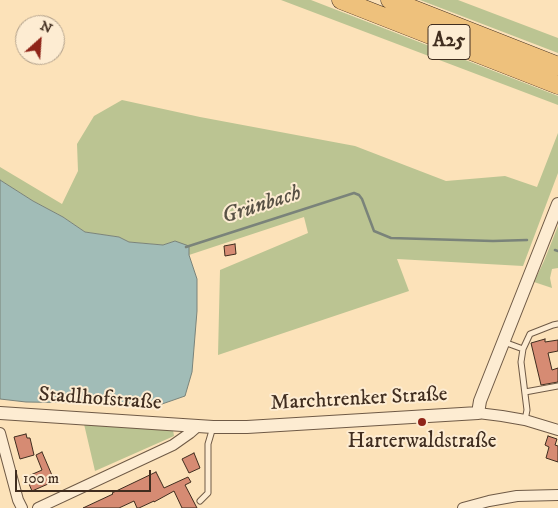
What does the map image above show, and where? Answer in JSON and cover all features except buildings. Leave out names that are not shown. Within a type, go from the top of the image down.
[{"type":"highway","name":"A25","points":[[341,0],[558,85]]},
{"type":"highway","name":"A25","points":[[390,0],[558,66]]},
{"type":"street","name":"Marchtrenker Straße","points":[[198,426],[247,427],[478,413],[480,401],[558,204]]},
{"type":"street","name":"Stadlhofstraße","points":[[0,413],[198,426]]},
{"type":"street","points":[[478,413],[525,420],[558,430]]},
{"type":"street","points":[[38,508],[173,445],[198,426]]},
{"type":"street","points":[[0,433],[18,500],[22,508]]},
{"type":"street","points":[[463,508],[517,496],[558,495]]},
{"type":"lane","points":[[525,420],[527,410],[521,362],[522,349],[530,334],[558,324]]},
{"type":"lane","points":[[503,342],[522,349]]},
{"type":"lane","points":[[524,392],[558,386]]},
{"type":"lane","points":[[200,501],[208,493],[208,444],[213,427]]},
{"type":"green space","points":[[281,0],[311,0],[558,96],[558,105]]},
{"type":"green space","points":[[420,0],[458,0],[558,38],[558,53]]},
{"type":"green space","points":[[122,100],[200,117],[355,146],[446,181],[505,176],[537,187],[558,133],[558,173],[523,266],[397,259],[409,291],[218,355],[220,270],[308,233],[304,217],[189,255],[175,241],[163,245],[129,242],[119,237],[85,232],[0,180],[0,167],[62,204],[78,171],[77,144],[94,116]]},
{"type":"green space","points":[[558,226],[558,268],[552,269],[550,278],[552,288],[534,282]]},
{"type":"green space","points":[[84,424],[173,430],[174,436],[95,471]]},
{"type":"water","points":[[0,180],[85,232],[119,237],[129,242],[163,245],[175,241],[189,246],[189,255],[197,279],[197,311],[192,372],[185,396],[162,404],[26,402],[0,399]]},
{"type":"waterway","name":"Grünbach","points":[[186,247],[354,193],[362,199],[374,231],[391,238],[527,240]]},
{"type":"place","name":"Harterwaldstraße","points":[[422,422]]}]
